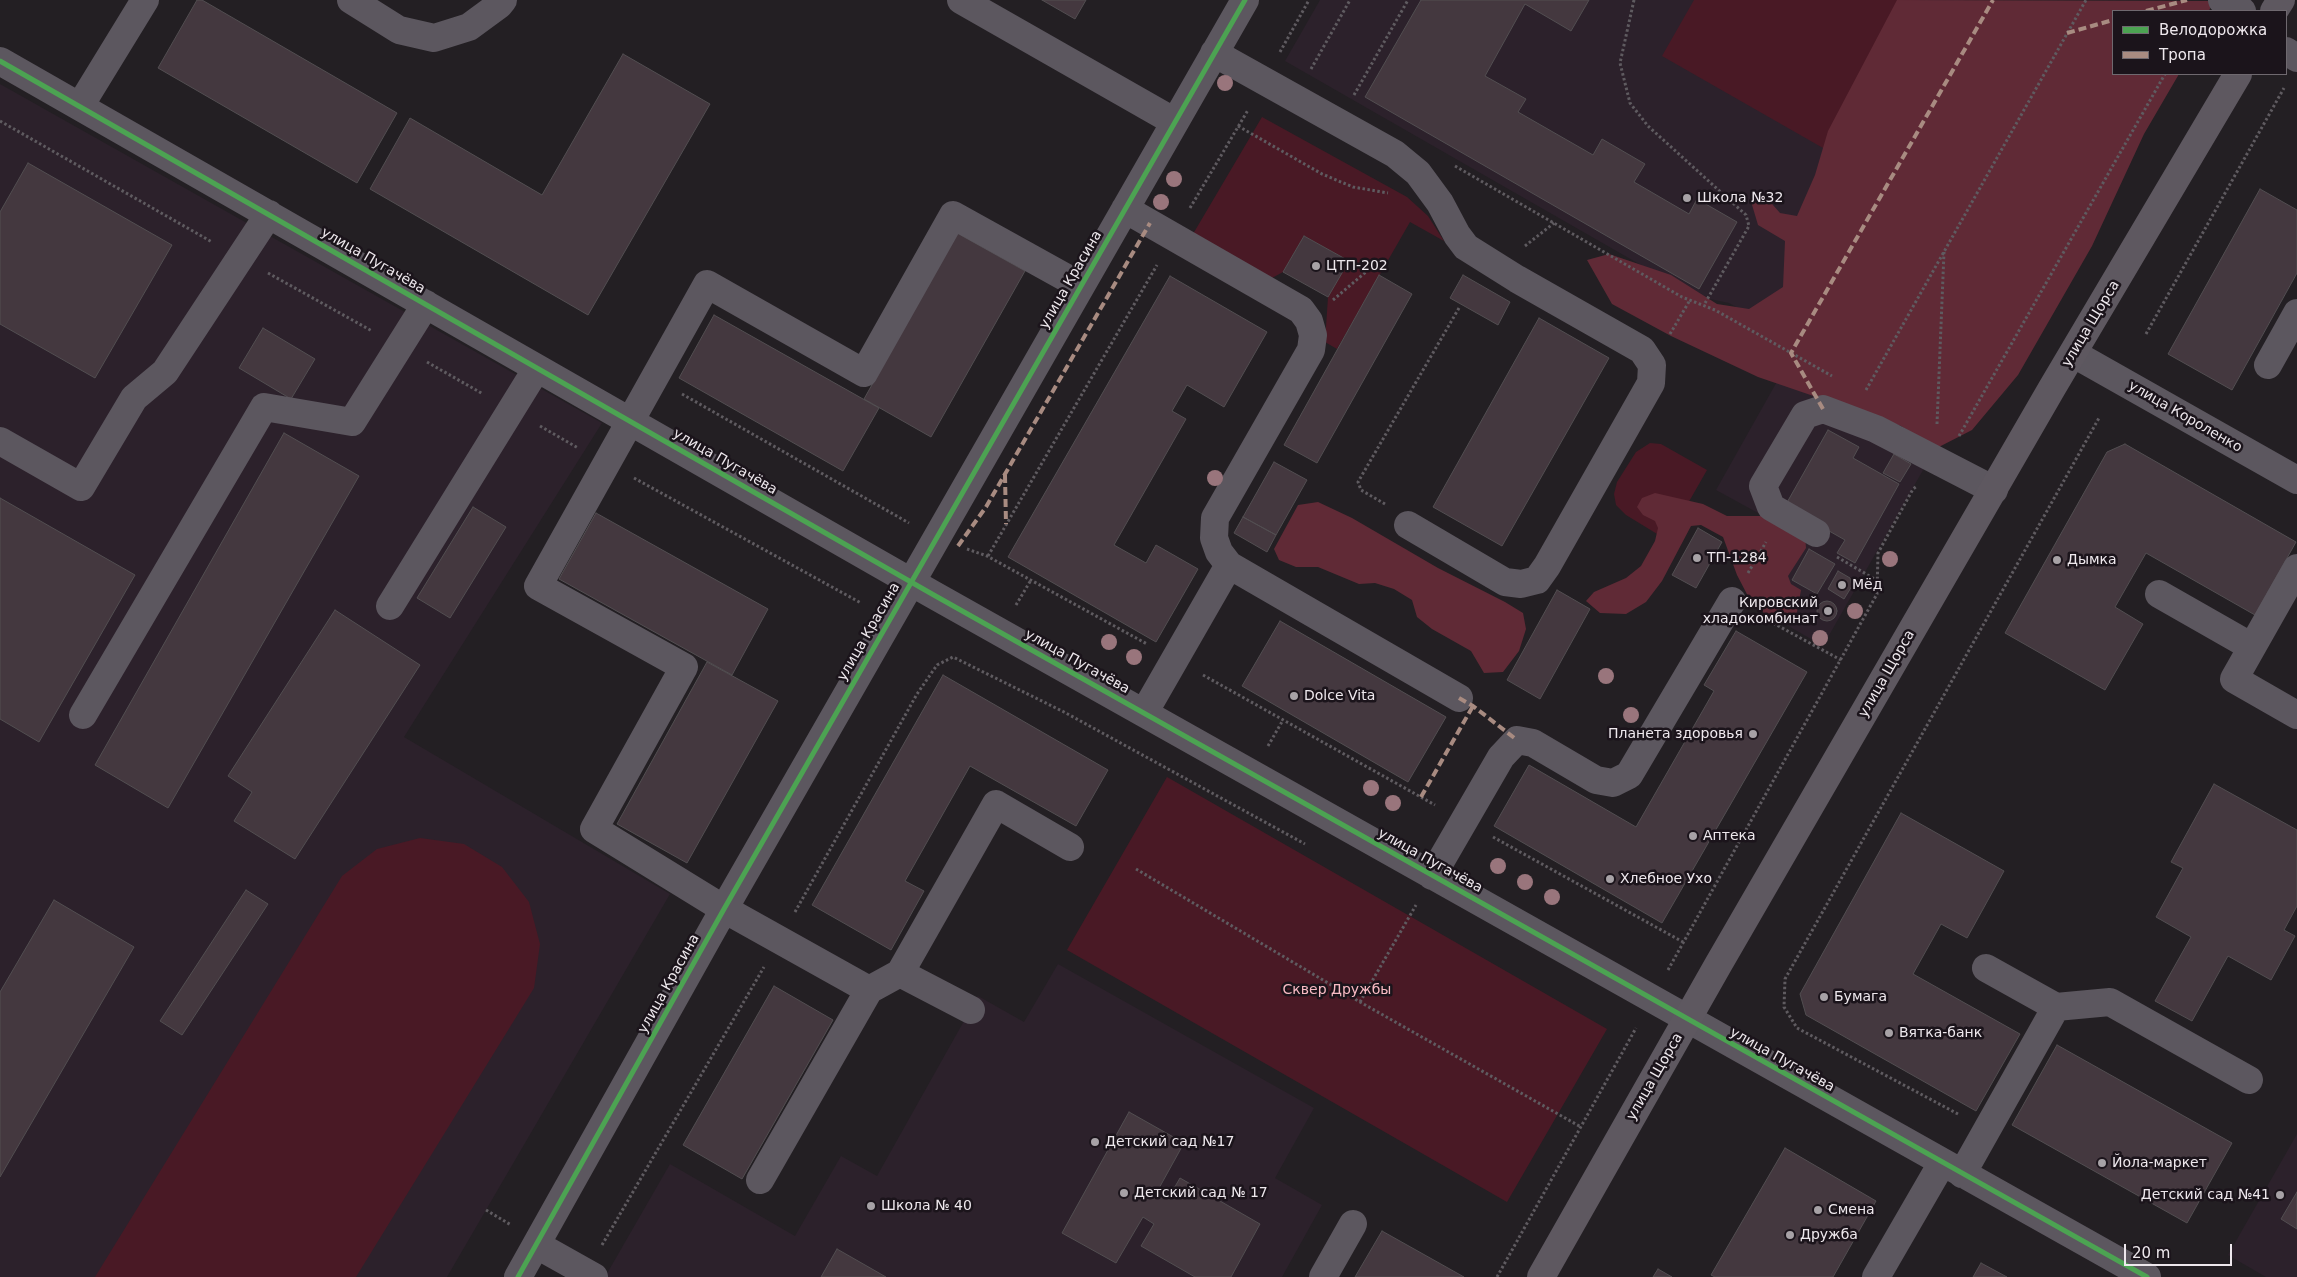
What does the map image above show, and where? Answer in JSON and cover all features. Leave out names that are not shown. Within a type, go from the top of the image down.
[{"type":"main road","name":"улица Щорса","points":[[1542,1277],[1687,1020],[2237,75]]},
{"type":"street","points":[[80,106],[145,0]]},
{"type":"street","points":[[351,0],[399,30],[434,38],[469,26],[499,6],[502,0]]},
{"type":"street","points":[[961,0],[1175,122]]},
{"type":"street","name":"улица Красина","points":[[518,1277],[724,909],[1245,0]]},
{"type":"street","points":[[2222,0],[2240,10]]},
{"type":"street","points":[[1214,53],[1395,154],[1418,173],[1440,203],[1466,248],[1642,350],[1652,365],[1651,383],[1547,566],[1537,580],[1521,584],[1505,582],[1400,516]]},
{"type":"street","points":[[2287,54],[2292,70]]},
{"type":"street","name":"улица Пугачёва","points":[[0,60],[911,582],[2147,1277]]},
{"type":"street","points":[[1125,209],[1301,310],[1308,321],[1313,336],[1311,350],[1215,518],[1214,538],[1219,552],[1229,565],[1459,698]]},
{"type":"street","points":[[0,441],[81,487],[134,398],[165,372],[269,214]]},
{"type":"street","points":[[869,990],[724,909],[594,829],[684,668],[538,586],[707,284],[864,373],[953,215],[1081,286]]},
{"type":"street","points":[[83,715],[264,407],[352,422],[426,304]]},
{"type":"street","points":[[2268,365],[2297,313]]},
{"type":"street","name":"улица Короленко","points":[[2074,354],[2297,480]]},
{"type":"street","points":[[390,606],[537,368]]},
{"type":"street","points":[[1816,533],[1771,507],[1763,486],[1806,415],[1823,409],[1876,429],[1994,490]]},
{"type":"street","points":[[1144,713],[1229,565]]},
{"type":"street","points":[[2297,568],[2234,679],[2297,715]]},
{"type":"street","points":[[2159,594],[2252,647]]},
{"type":"street","points":[[1432,876],[1501,757],[1517,740],[1533,743],[1596,780],[1613,782],[1629,775],[1732,601]]},
{"type":"street","points":[[760,1180],[869,990],[900,973],[996,804],[1070,847]]},
{"type":"street","points":[[1986,968],[2056,1007],[2110,1002],[2250,1080]]},
{"type":"street","points":[[900,973],[971,1010]]},
{"type":"street","points":[[1876,1277],[1952,1168],[1987,1130],[2056,1007]]},
{"type":"street","points":[[1323,1277],[1352,1224]]},
{"type":"street","points":[[537,1245],[590,1275]]},
{"type":"path","points":[[988,556],[1174,237],[1309,0]]},
{"type":"path","points":[[1310,71],[1350,0]]},
{"type":"path","points":[[1351,99],[1408,0]]},
{"type":"path","points":[[1634,0],[1620,63],[1630,103],[1648,126],[1746,215],[1749,226],[1704,305]]},
{"type":"path","points":[[1863,395],[2086,0]]},
{"type":"path","points":[[2146,334],[2292,70]]},
{"type":"path","points":[[1497,1277],[1877,594],[1878,553],[1913,490],[1943,463],[2164,75]]},
{"type":"path","points":[[1238,126],[1322,174],[1353,187],[1440,203]]},
{"type":"path","points":[[1451,164],[1682,297],[1704,305],[1839,381]]},
{"type":"path","points":[[1498,267],[1554,223]]},
{"type":"path","points":[[1937,427],[1944,252]]},
{"type":"path","points":[[1308,321],[1374,265],[1386,263]]},
{"type":"path","points":[[1400,516],[1361,490],[1358,482],[1459,308]]},
{"type":"path","points":[[1987,1130],[1797,1028],[1784,1007],[1785,979],[2099,418]]},
{"type":"path","points":[[1782,513],[1732,601],[1841,660]]},
{"type":"path","points":[[590,1275],[917,694],[938,665],[953,657],[1064,712],[1313,849]]},
{"type":"path","points":[[1267,748],[1283,720]]},
{"type":"path","points":[[1136,869],[1360,1002],[1580,1127]]},
{"type":"path","points":[[1407,900],[1424,910]]},
{"type":"path","points":[[1360,1002],[1416,905]]},
{"type":"path","points":[[1628,1022],[1636,1027]]},
{"type":"path","points":[[486,1210],[516,1228]]},
{"type":"shaded area","name":"Школа №32","points":[[1320,0],[1964,0],[1775,329],[1729,303],[1695,296],[1285,61]]},
{"type":"shaded area","points":[[1897,0],[2213,1],[2209,10],[2112,10],[2112,75],[2178,75],[2144,134],[2092,246],[2018,375],[1972,430],[1935,449],[1901,426],[1758,377],[1671,336],[1612,304],[1587,260],[1609,254],[1671,275],[1717,304],[1749,309],[1783,287],[1785,241],[1758,225],[1750,198],[1765,196],[1780,213],[1797,216],[1815,175],[1828,131]]},
{"type":"shaded area","points":[[0,84],[602,423],[404,737],[670,894],[447,1277],[0,1277]]},
{"type":"shaded area","points":[[1788,362],[1935,449],[1823,646],[1759,609],[1800,536],[1716,490]]},
{"type":"shaded area","points":[[1655,493],[1703,504],[1727,516],[1766,516],[1805,534],[1806,548],[1788,576],[1791,584],[1801,590],[1797,612],[1787,619],[1774,618],[1765,614],[1750,600],[1737,575],[1723,537],[1701,525],[1691,526],[1662,581],[1646,602],[1626,614],[1600,613],[1586,601],[1594,592],[1626,578],[1641,566],[1655,541],[1658,528],[1655,521],[1643,515],[1637,507],[1642,498]]},
{"type":"shaded area","points":[[1318,502],[1352,518],[1438,568],[1523,613],[1526,629],[1519,651],[1503,672],[1484,673],[1471,651],[1432,629],[1417,617],[1412,600],[1394,589],[1375,583],[1359,584],[1318,567],[1296,567],[1279,560],[1274,549],[1298,505]]},
{"type":"shaded area","name":"Детский сад №17","points":[[1058,964],[1314,1108],[1275,1178],[1322,1205],[1282,1277],[605,1277],[670,1164],[795,1236],[841,1156],[877,1176],[978,996],[1024,1022]]},
{"type":"shaded area","name":"Детский сад №41","points":[[2297,1134],[2297,1277],[2266,1277],[2228,1255]]},
{"type":"green space","points":[[1694,0],[1918,0],[1830,152],[1662,56]]},
{"type":"green space","points":[[1262,117],[1407,197],[1428,216],[1444,241],[1410,222],[1337,349],[1325,342],[1328,297],[1348,261],[1304,236],[1283,272],[1272,278],[1193,234]]},
{"type":"green space","points":[[1650,443],[1661,444],[1707,470],[1667,540],[1626,515],[1616,505],[1614,494],[1617,482],[1636,452]]},
{"type":"green space","name":"Сквер Дружбы","points":[[1167,777],[1607,1029],[1507,1202],[1067,950]]},
{"type":"green space","points":[[420,838],[464,844],[502,867],[529,902],[540,944],[534,988],[356,1277],[95,1277],[342,876],[377,849]]},
{"type":"building","points":[[197,0],[202,0],[397,113],[357,183],[158,68]]},
{"type":"building","points":[[1042,0],[1086,0],[1075,19]]},
{"type":"building","points":[[1421,0],[1589,0],[1571,31],[1525,4],[1485,76],[1526,99],[1518,112],[1593,155],[1602,139],[1645,164],[1634,182],[1689,214],[1697,199],[1737,222],[1699,289],[1365,97]]},
{"type":"building","points":[[623,54],[710,104],[588,315],[370,189],[410,118],[542,195]]},
{"type":"building","points":[[28,163],[172,245],[95,378],[0,324],[0,212]]},
{"type":"building","points":[[2260,189],[2297,210],[2297,273],[2232,390],[2168,354]]},
{"type":"building","points":[[957,233],[1025,271],[931,437],[864,399]]},
{"type":"building","name":"ЦТП-202","points":[[1304,236],[1349,261],[1328,297],[1283,272]]},
{"type":"building","points":[[1379,275],[1412,294],[1317,463],[1284,445]]},
{"type":"building","points":[[1463,275],[1510,302],[1498,325],[1450,298]]},
{"type":"building","points":[[1170,276],[1267,332],[1224,407],[1187,385],[1172,411],[1186,419],[1114,545],[1146,563],[1156,545],[1198,569],[1156,642],[1008,557]]},
{"type":"building","points":[[714,315],[879,408],[843,471],[679,378]]},
{"type":"building","points":[[1539,318],[1609,358],[1502,546],[1433,507]]},
{"type":"building","points":[[263,328],[315,359],[291,399],[239,368]]},
{"type":"building","points":[[1828,430],[1859,447],[1853,458],[1899,484],[1855,563],[1837,553],[1845,540],[1785,506]]},
{"type":"building","points":[[284,433],[359,476],[168,808],[95,765]]},
{"type":"building","points":[[2125,444],[2296,542],[2255,615],[2146,553],[2115,607],[2143,624],[2105,690],[2005,633],[2107,452]]},
{"type":"building","points":[[1894,454],[1911,464],[1900,482],[1883,473]]},
{"type":"building","points":[[1274,462],[1307,480],[1276,535],[1243,517]]},
{"type":"building","points":[[0,498],[135,575],[39,742],[0,719]]},
{"type":"building","points":[[473,507],[506,527],[450,618],[417,598]]},
{"type":"building","points":[[596,513],[768,609],[732,675],[559,579]]},
{"type":"building","points":[[1243,517],[1276,535],[1267,552],[1234,533]]},
{"type":"building","name":"ТП-1284","points":[[1698,528],[1722,542],[1696,588],[1672,575]]},
{"type":"building","points":[[1809,549],[1835,564],[1817,594],[1792,580]]},
{"type":"building","points":[[1838,571],[1850,578],[1852,586],[1844,599],[1828,589]]},
{"type":"building","points":[[1557,590],[1590,609],[1540,699],[1507,680]]},
{"type":"building","points":[[1827,601],[1834,604],[1837,611],[1834,618],[1827,621],[1820,618],[1817,611],[1820,604]]},
{"type":"building","points":[[335,610],[420,665],[295,859],[234,821],[252,792],[228,776]]},
{"type":"building","points":[[1280,621],[1446,717],[1408,782],[1242,686]]},
{"type":"building","points":[[1736,631],[1807,672],[1662,923],[1494,826],[1529,765],[1636,827],[1714,691],[1704,685]]},
{"type":"building","points":[[707,662],[778,701],[687,863],[617,824]]},
{"type":"building","points":[[943,675],[1108,770],[1076,826],[970,766],[905,881],[924,891],[891,950],[812,905]]},
{"type":"building","points":[[2214,784],[2297,830],[2297,906],[2284,930],[2295,936],[2271,980],[2228,956],[2192,1021],[2155,1001],[2191,937],[2156,917],[2183,868],[2171,862]]},
{"type":"building","points":[[1901,813],[2004,871],[1967,938],[1941,924],[1913,974],[2020,1034],[1976,1111],[1806,1015],[1800,994]]},
{"type":"building","points":[[246,890],[268,904],[182,1035],[160,1021]]},
{"type":"building","points":[[54,900],[134,947],[0,1177],[0,992]]},
{"type":"building","points":[[774,986],[833,1020],[742,1179],[683,1145]]},
{"type":"building","points":[[2057,1045],[2232,1143],[2187,1223],[2012,1125]]},
{"type":"building","name":"Детский сад № 17","points":[[1129,1112],[1184,1143],[1158,1190],[1169,1197],[1180,1178],[1260,1224],[1231,1277],[1195,1277],[1141,1246],[1154,1224],[1143,1217],[1116,1263],[1062,1233]]},
{"type":"building","points":[[1785,1148],[1876,1201],[1833,1277],[1715,1277],[1711,1275]]},
{"type":"building","points":[[2297,1192],[2297,1229],[2281,1219]]},
{"type":"building","points":[[1382,1231],[1464,1277],[1355,1277]]},
{"type":"building","points":[[837,1249],[886,1277],[821,1277]]},
{"type":"building","points":[[1981,1263],[2007,1277],[1973,1277]]},
{"type":"building","points":[[1658,1269],[1672,1277],[1653,1277]]},
{"type":"marked path","points":[[1823,409],[1791,353],[1993,0]]},
{"type":"marked path","points":[[2150,10],[2187,0]]},
{"type":"marked path","points":[[2067,33],[2112,20]]},
{"type":"marked path","points":[[958,546],[986,507],[1150,223]]},
{"type":"marked path","points":[[1005,475],[1006,524]]},
{"type":"marked path","points":[[1459,698],[1473,706],[1517,740]]},
{"type":"marked path","points":[[1421,797],[1473,706]]},
{"type":"cycle path","points":[[518,1277],[724,909],[1245,0]]},
{"type":"cycle path","points":[[0,61],[932,594],[2147,1277]]},
{"type":"place","name":"Школа №32","points":[[1687,198]]},
{"type":"place","name":"ЦТП-202","points":[[1316,266]]},
{"type":"place","name":"ТП-1284","points":[[1697,558]]},
{"type":"place","name":"Дымка","points":[[2057,560]]},
{"type":"place","name":"Мёд","points":[[1842,585]]},
{"type":"place","name":"Кировский хладокомбинат","points":[[1828,611]]},
{"type":"place","name":"Dolce Vita","points":[[1294,696]]},
{"type":"place","name":"Планета здоровья","points":[[1753,734]]},
{"type":"place","name":"Аптека","points":[[1693,836]]},
{"type":"place","name":"Хлебное Ухо","points":[[1610,879]]},
{"type":"place","name":"Бумага","points":[[1824,997]]},
{"type":"place","name":"Вятка-банк","points":[[1889,1033]]},
{"type":"place","name":"Детский сад №17","points":[[1095,1142]]},
{"type":"place","name":"Йола-маркет","points":[[2102,1163]]},
{"type":"place","name":"Детский сад № 17","points":[[1124,1193]]},
{"type":"place","name":"Детский сад №41","points":[[2280,1195]]},
{"type":"place","name":"Школа № 40","points":[[871,1206]]},
{"type":"place","name":"Смена","points":[[1818,1210]]},
{"type":"place","name":"Дружба","points":[[1790,1235]]}]
